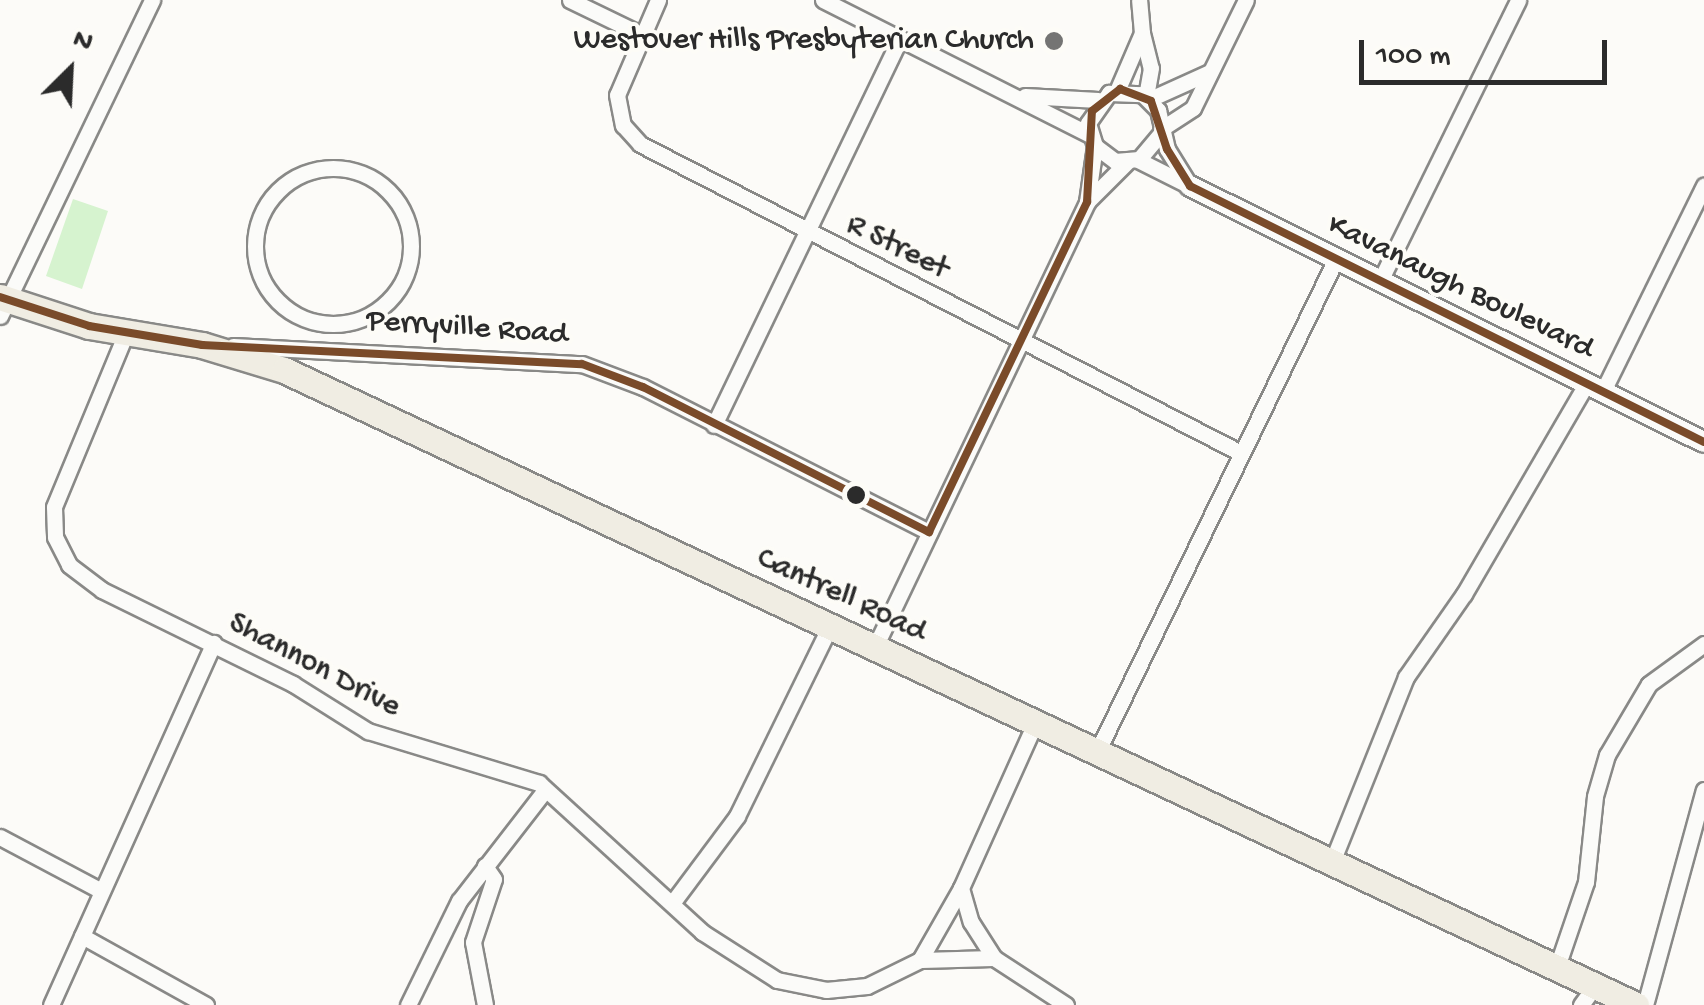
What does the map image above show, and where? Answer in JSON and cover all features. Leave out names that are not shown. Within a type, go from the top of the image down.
[{"type":"main road","name":"Cantrell Road","points":[[3,305],[126,333],[202,345],[284,370],[1556,967],[1588,995],[1636,1005]]},
{"type":"street","points":[[3,305],[152,0]]},
{"type":"street","points":[[570,0],[640,34],[658,0]]},
{"type":"street","points":[[823,0],[1016,95],[1092,141],[1190,186]]},
{"type":"street","points":[[1139,0],[1150,68],[1148,98],[1190,186]]},
{"type":"street","points":[[1086,202],[1161,131],[1193,108],[1246,0]]},
{"type":"street","points":[[1380,281],[1518,0]]},
{"type":"street","name":"R Street","points":[[640,34],[617,95],[630,136],[803,233],[1241,453]]},
{"type":"street","points":[[1016,95],[1098,100],[1116,90],[1142,34]]},
{"type":"street","points":[[714,424],[900,39]]},
{"type":"street","points":[[1116,90],[1148,98],[1210,72]]},
{"type":"street","points":[[874,648],[1023,342],[1086,202],[1098,100]]},
{"type":"street","points":[[340,167],[364,173],[384,186],[406,217],[407,272],[387,303],[355,321],[300,317],[264,284],[255,249],[260,213],[274,193],[304,173],[340,167]]},
{"type":"street","name":"Kavanaugh Boulevard","points":[[1190,186],[1704,442]]},
{"type":"street","points":[[1332,862],[1406,677],[1464,594],[1594,388],[1704,186]]},
{"type":"street","points":[[1098,752],[1336,260]]},
{"type":"street","points":[[297,348],[300,317]]},
{"type":"street","name":"Shannon Drive","points":[[126,333],[64,473],[54,537],[69,565],[92,584],[214,643],[368,730],[515,772],[545,790],[734,957],[790,985],[866,986],[920,960]]},
{"type":"street","name":"Perryville Road","points":[[202,345],[566,361],[613,374],[928,532]]},
{"type":"street","points":[[673,902],[737,816],[830,626]]},
{"type":"street","points":[[51,1005],[98,889],[214,643]]},
{"type":"street","points":[[1556,967],[1586,882],[1595,796],[1607,755],[1649,684],[1704,644]]},
{"type":"street","points":[[920,960],[962,888],[1035,722]]},
{"type":"street","points":[[408,1005],[436,939],[485,866],[545,790]]},
{"type":"street","points":[[1645,1005],[1704,790]]},
{"type":"street","points":[[0,836],[98,889]]},
{"type":"street","points":[[485,866],[494,878],[473,942],[485,1005]]},
{"type":"street","points":[[962,888],[971,922],[994,958],[1066,1005]]},
{"type":"street","points":[[82,936],[206,1005]]},
{"type":"street","points":[[920,960],[994,958]]},
{"type":"green space","points":[[73,199],[108,211],[82,289],[46,276]]},
{"type":"transit line","points":[[929,532],[1087,202],[1092,111],[1120,89],[1151,101],[1167,149],[1190,186],[1704,442]]},
{"type":"transit line","points":[[0,297],[89,326],[202,345],[582,364],[643,387],[929,532]]},
{"type":"place","name":"Westover Hills Presbyterian Church","points":[[1054,41]]}]
